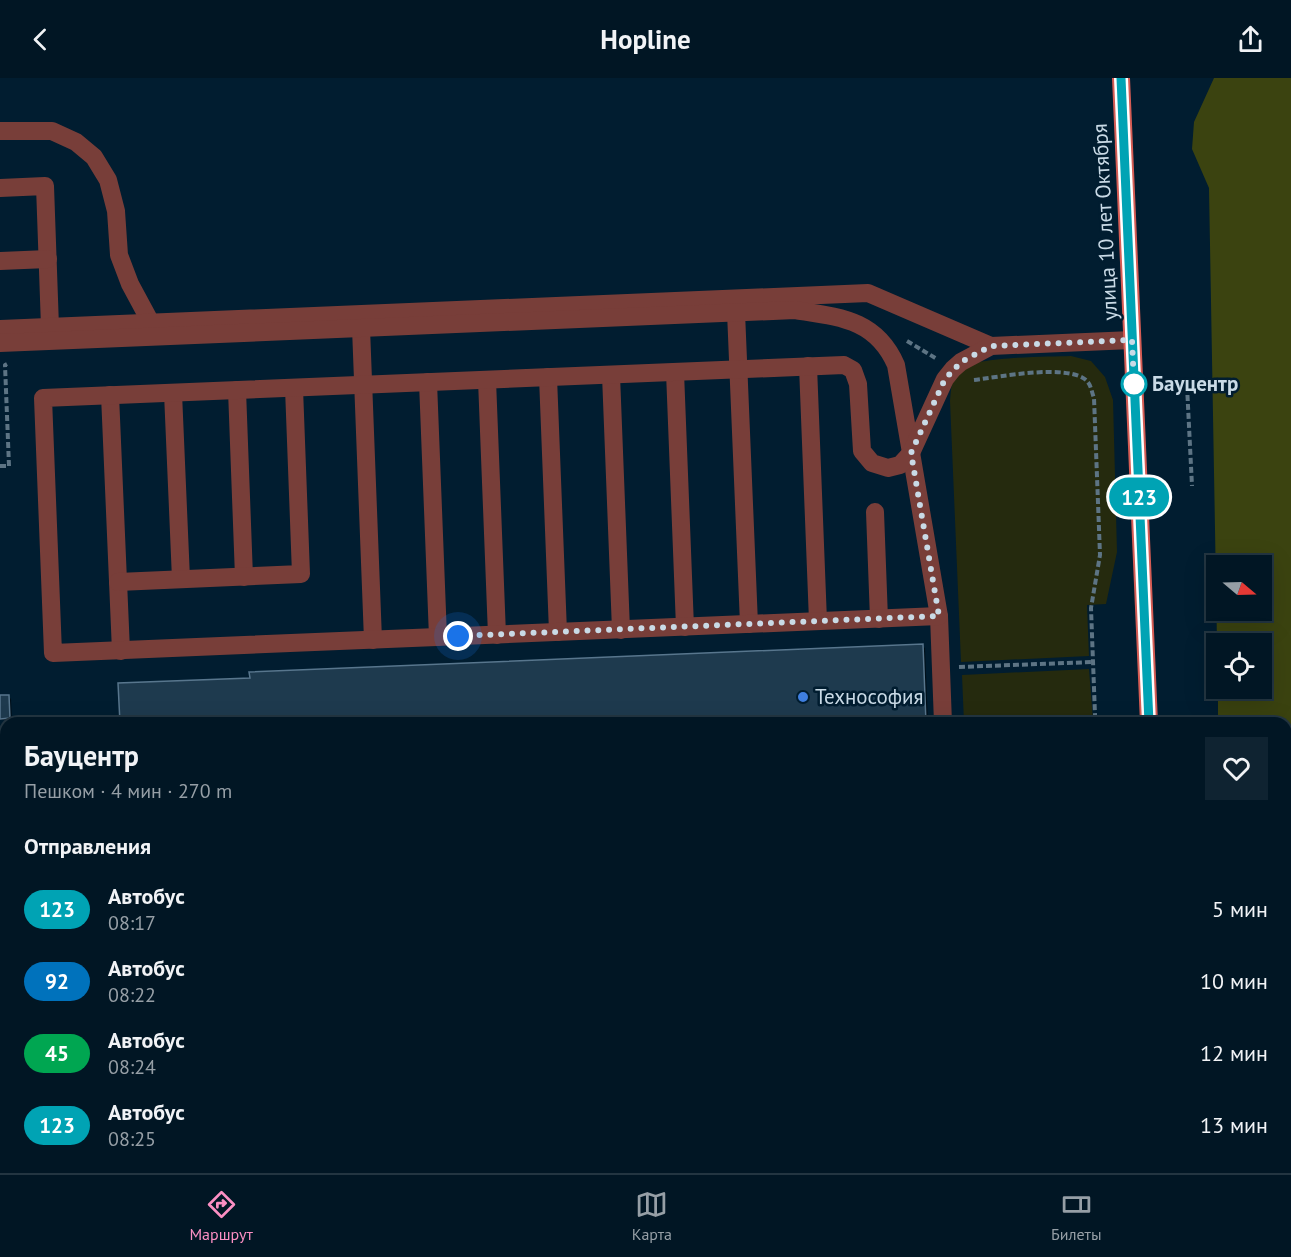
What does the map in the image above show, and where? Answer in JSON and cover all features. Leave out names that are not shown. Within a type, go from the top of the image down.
[{"type":"main road","name":"улица 10 лет Октября","points":[[1121,78],[1149,717]]},
{"type":"street","points":[[0,130],[52,131],[76,142],[94,157],[108,180],[116,211],[119,255],[130,284],[151,323]]},
{"type":"street","points":[[0,188],[45,186],[51,327]]},
{"type":"street","points":[[0,261],[48,259]]},
{"type":"street","points":[[0,329],[868,293],[991,346]]},
{"type":"street","points":[[0,343],[795,310],[843,317],[867,328],[890,351],[896,365],[939,616],[943,717]]},
{"type":"street","points":[[736,312],[749,624]]},
{"type":"street","points":[[361,328],[373,640]]},
{"type":"street","points":[[939,616],[53,653],[43,398],[844,365],[853,370],[858,384],[862,451],[872,463],[888,468],[900,465],[911,453],[945,379],[953,369],[961,362],[991,346],[1132,340]]},
{"type":"street","points":[[808,366],[818,621]]},
{"type":"street","points":[[675,372],[685,627]]},
{"type":"street","points":[[611,375],[621,630]]},
{"type":"street","points":[[548,377],[558,632]]},
{"type":"street","points":[[487,380],[497,635]]},
{"type":"street","points":[[428,382],[438,637]]},
{"type":"street","points":[[118,582],[301,574],[294,388]]},
{"type":"street","points":[[237,390],[244,577]]},
{"type":"street","points":[[174,393],[181,579]]},
{"type":"street","points":[[110,396],[120,651]]},
{"type":"street","points":[[875,512],[879,619]]},
{"type":"path","points":[[900,336],[971,380],[1060,371],[1077,374],[1088,382],[1094,398],[1100,555],[1091,608],[1095,715]]},
{"type":"path","points":[[1187,386],[1192,486]]},
{"type":"path","points":[[941,668],[1093,662]]},
{"type":"green space","points":[[1214,78],[1291,78],[1291,717],[1218,717],[1218,699],[1272,699],[1272,633],[1217,633],[1216,621],[1272,621],[1272,555],[1215,555],[1209,188],[1192,149],[1194,122]]},
{"type":"green space","points":[[1071,356],[1091,361],[1105,377],[1113,400],[1117,552],[1106,604],[1087,605],[1089,656],[961,662],[950,401],[953,380],[959,370],[967,365],[980,362],[1012,358]]},
{"type":"green space","points":[[1089,669],[1093,717],[964,717],[962,675]]},
{"type":"building","points":[[923,644],[926,717],[120,717],[118,683],[250,678],[249,672]]},
{"type":"building","points":[[0,695],[9,695],[10,717],[0,717]]},
{"type":"bus line","name":"123","points":[[1121,78],[1149,717]]},
{"type":"place","name":"Бауцентр","points":[[1134,384]]},
{"type":"place","name":"Технософия","points":[[803,697]]},
{"type":"route","points":[[458,636],[939,616],[911,453],[945,379],[953,369],[961,362],[991,346],[1132,340],[1134,384]]}]
